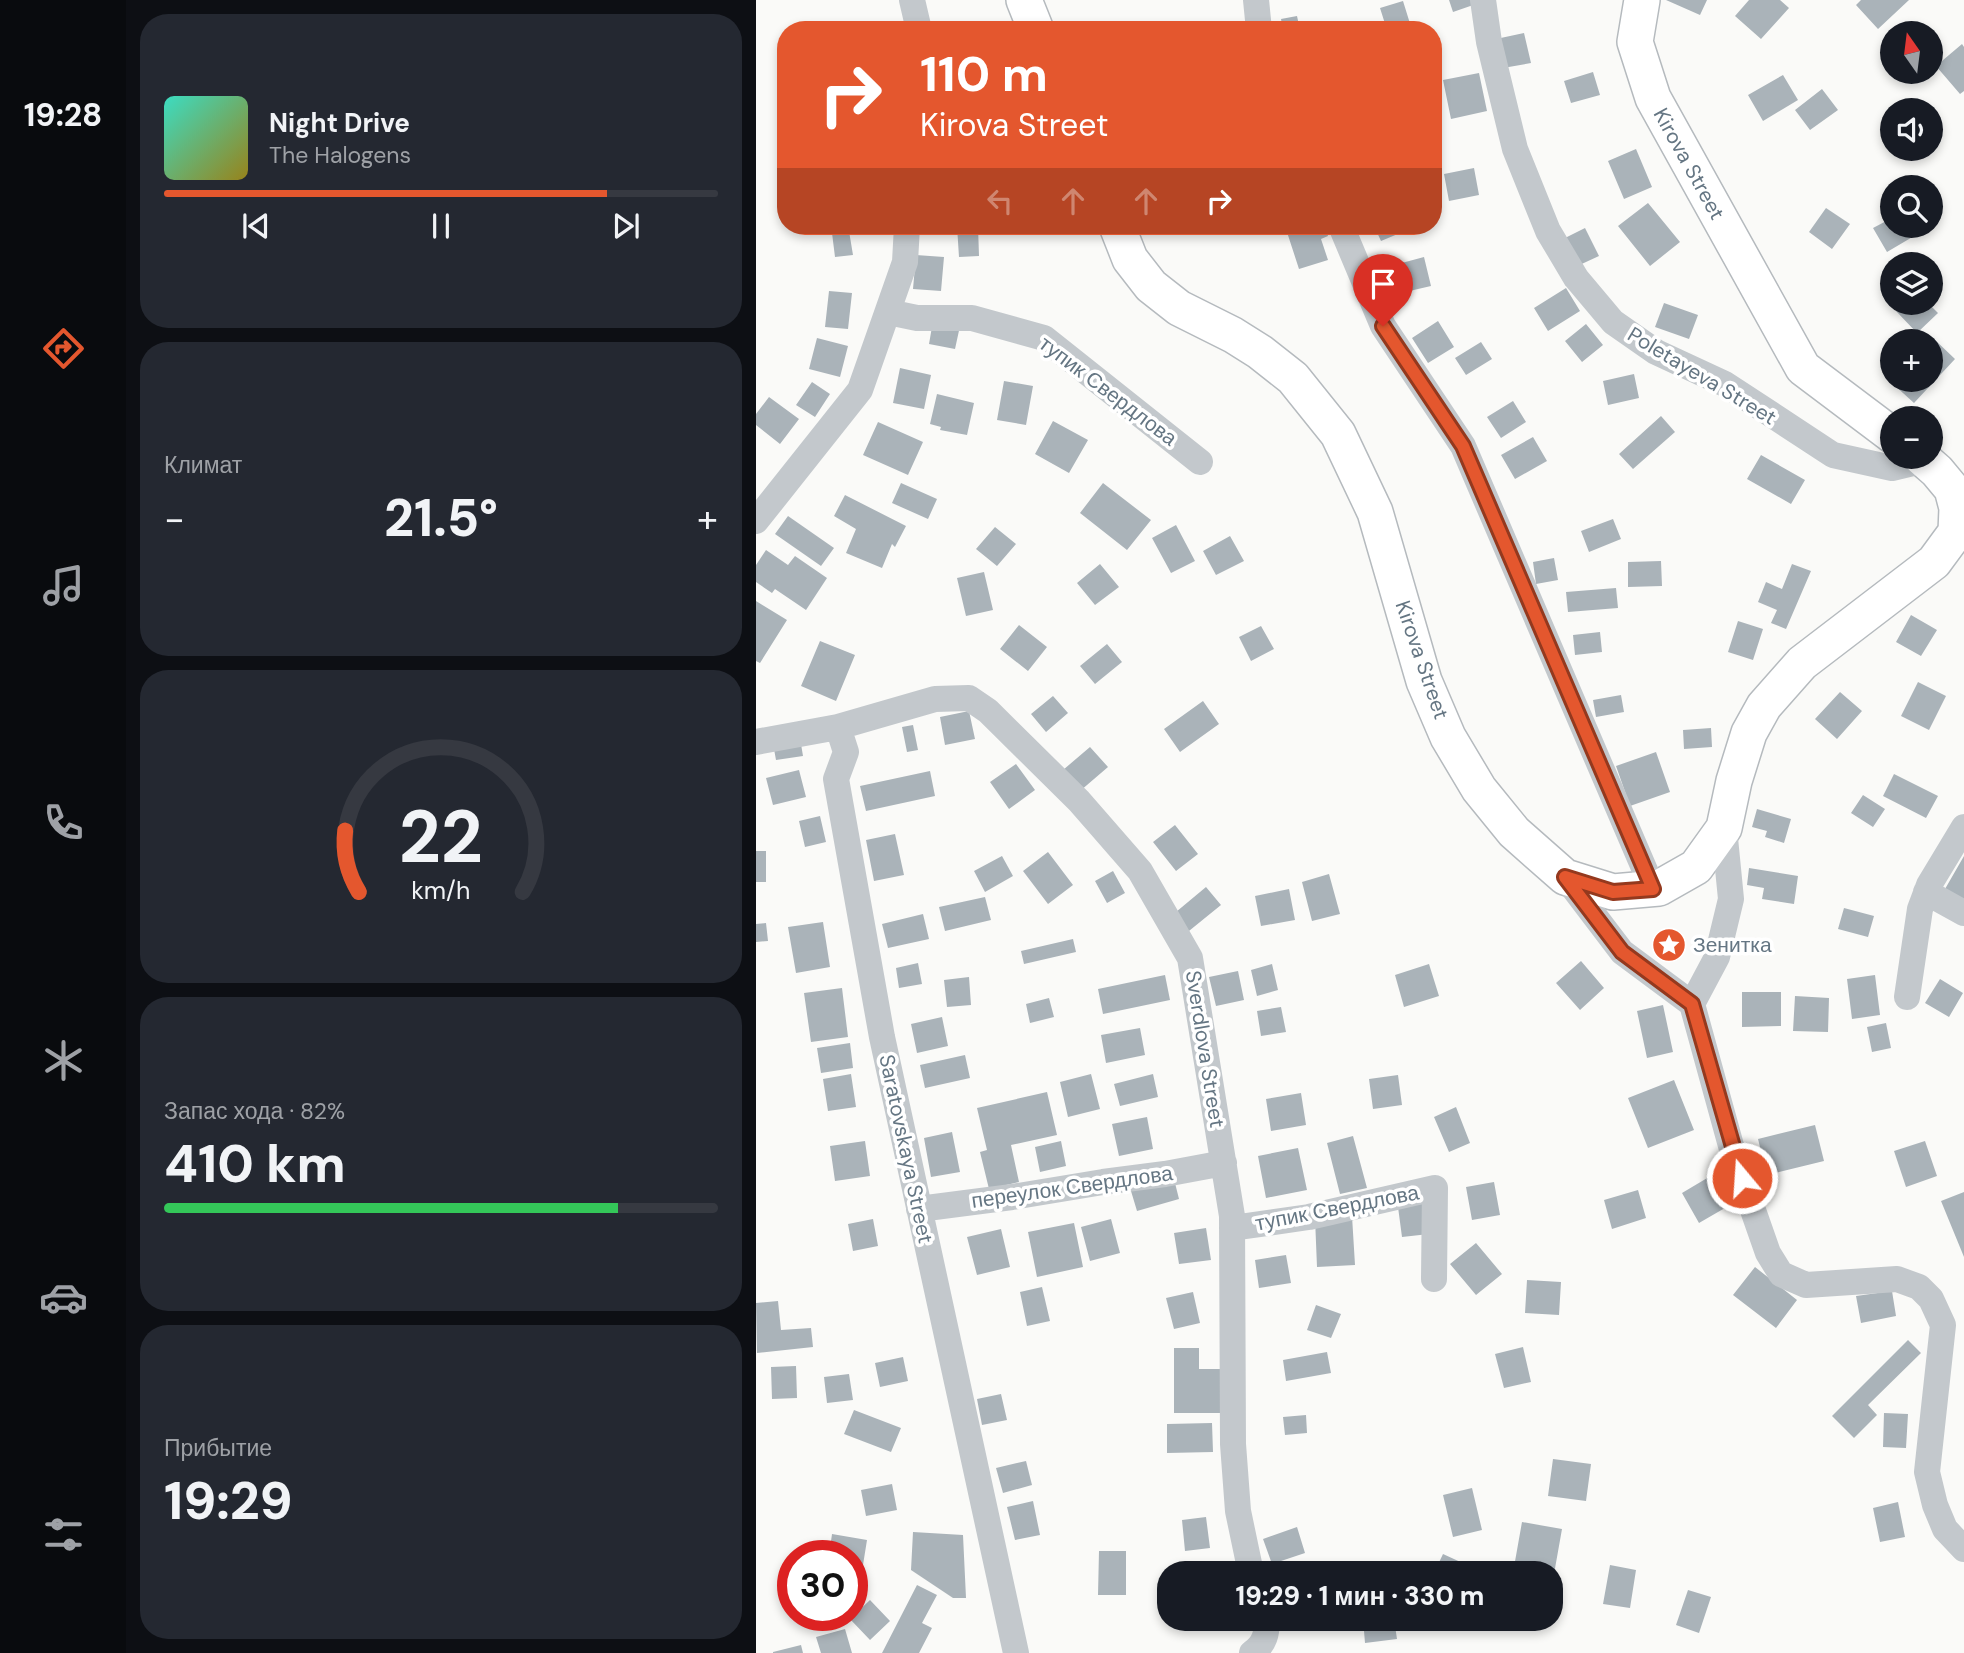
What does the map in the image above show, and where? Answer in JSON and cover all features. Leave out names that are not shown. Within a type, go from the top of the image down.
[{"type":"main road","points":[[1024,0],[1032,21]]},
{"type":"main road","name":"Kirova Street","points":[[1642,0],[1635,42],[1653,99],[1803,368],[1880,426]]},
{"type":"main road","name":"Kirova Street","points":[[1121,235],[1130,259],[1151,286],[1179,308],[1233,335],[1293,378],[1338,434],[1376,512],[1424,681],[1448,737],[1479,789],[1514,832],[1565,877],[1613,892],[1660,888],[1696,867],[1724,828],[1734,781],[1749,733],[1764,706],[1802,663],[1934,562],[1956,532],[1961,508],[1952,489],[1933,469]]},
{"type":"street","points":[[912,0],[918,21]]},
{"type":"street","points":[[921,21],[922,0]]},
{"type":"street","points":[[1256,0],[1258,21]]},
{"type":"street","name":"Poletayeva Street","points":[[1483,0],[1489,41],[1515,149],[1548,231],[1576,278],[1613,322],[1656,352],[1725,384],[1833,455],[1880,465]]},
{"type":"street","points":[[756,521],[860,390],[905,262],[906,235]]},
{"type":"street","points":[[1345,235],[1383,326],[1463,446],[1653,889]]},
{"type":"street","name":"тупик Свердлова","points":[[888,312],[917,317],[972,318],[1044,338],[1200,462]]},
{"type":"street","name":"Sverdlova Street","points":[[838,727],[935,699],[969,698],[988,711],[1079,801],[1140,871],[1190,958],[1231,1216],[1233,1444],[1238,1511],[1248,1561]]},
{"type":"street","points":[[756,742],[838,727]]},
{"type":"street","name":"Saratovskaya Street","points":[[838,727],[846,751],[836,779],[883,1037],[1016,1653]]},
{"type":"street","points":[[1908,997],[1920,909],[1926,892],[1964,827]]},
{"type":"street","points":[[1692,1004],[1717,957],[1731,899],[1724,828]]},
{"type":"street","points":[[1565,877],[1622,952],[1692,1004],[1733,1153],[1768,1253],[1781,1274],[1807,1285],[1897,1279],[1919,1287],[1931,1299],[1943,1325],[1927,1472],[1935,1505],[1945,1529],[1964,1549]]},
{"type":"street","points":[[1926,892],[1964,913]]},
{"type":"street","name":"переулок Свердлова","points":[[919,1209],[1166,1174],[1224,1163]]},
{"type":"street","name":"тупик Свердлова","points":[[1231,1228],[1309,1217],[1435,1188],[1434,1279]]},
{"type":"street","points":[[1252,1653],[1265,1639],[1266,1631]]},
{"type":"building","points":[[1449,0],[1478,0],[1479,3],[1453,12]]},
{"type":"building","points":[[1666,0],[1707,0],[1700,15]]},
{"type":"building","points":[[1749,0],[1780,0],[1789,8],[1761,39],[1735,16]]},
{"type":"building","points":[[1861,0],[1909,0],[1887,21],[1880,21],[1878,29],[1856,5]]},
{"type":"building","points":[[1403,1],[1409,21],[1384,21],[1380,8]]},
{"type":"building","points":[[1297,16],[1298,21],[1281,21]]},
{"type":"building","points":[[1524,33],[1531,63],[1503,68],[1496,39]]},
{"type":"building","points":[[1962,44],[1964,91],[1960,94],[1943,74],[1943,60]]},
{"type":"building","points":[[1593,72],[1600,95],[1571,103],[1564,81]]},
{"type":"building","points":[[1479,73],[1487,111],[1451,119],[1443,80]]},
{"type":"building","points":[[1783,75],[1798,100],[1763,121],[1748,95]]},
{"type":"building","points":[[1822,89],[1838,110],[1810,130],[1795,110]]},
{"type":"building","points":[[1636,149],[1652,187],[1624,199],[1608,161]]},
{"type":"building","points":[[1474,168],[1479,195],[1449,201],[1444,174]]},
{"type":"building","points":[[1648,203],[1680,242],[1650,266],[1618,226]]},
{"type":"building","points":[[1826,208],[1850,224],[1832,249],[1809,232]]},
{"type":"building","points":[[1880,224],[1880,238],[1911,238],[1887,252],[1873,228]]},
{"type":"building","points":[[1585,228],[1599,256],[1573,268],[1559,241]]},
{"type":"building","points":[[832,235],[850,235],[853,255],[835,257]]},
{"type":"building","points":[[958,235],[978,235],[979,256],[959,257]]},
{"type":"building","points":[[1288,235],[1328,235],[1321,239],[1328,260],[1299,269]]},
{"type":"building","points":[[1378,235],[1395,235],[1381,241]]},
{"type":"building","points":[[916,255],[944,257],[941,291],[913,289]]},
{"type":"building","points":[[1424,257],[1431,286],[1405,292],[1398,264]]},
{"type":"building","points":[[1566,288],[1580,311],[1548,331],[1534,308]]},
{"type":"building","points":[[829,291],[852,293],[848,329],[825,327]]},
{"type":"building","points":[[1664,303],[1698,315],[1689,339],[1655,327]]},
{"type":"building","points":[[1900,315],[1936,315],[1921,329],[1913,329]]},
{"type":"building","points":[[933,321],[960,326],[955,349],[929,344]]},
{"type":"building","points":[[1438,321],[1454,347],[1428,363],[1412,338]]},
{"type":"building","points":[[1586,324],[1603,345],[1582,362],[1565,341]]},
{"type":"building","points":[[817,338],[848,346],[840,377],[809,369]]},
{"type":"building","points":[[1481,342],[1492,359],[1466,375],[1455,358]]},
{"type":"building","points":[[1943,348],[1955,359],[1943,372]]},
{"type":"building","points":[[900,368],[931,375],[924,409],[893,403]]},
{"type":"building","points":[[1634,374],[1639,398],[1608,405],[1603,381]]},
{"type":"building","points":[[1004,381],[1033,386],[1026,425],[997,420]]},
{"type":"building","points":[[812,382],[830,394],[815,417],[796,405]]},
{"type":"building","points":[[1902,392],[1924,392],[1914,403]]},
{"type":"building","points":[[937,394],[974,403],[967,435],[940,430],[941,427],[930,424]]},
{"type":"building","points":[[769,397],[799,419],[780,444],[756,425],[756,414]]},
{"type":"building","points":[[1513,401],[1526,422],[1501,438],[1487,417]]},
{"type":"building","points":[[1661,416],[1675,432],[1633,469],[1619,454]]},
{"type":"building","points":[[1053,421],[1088,440],[1069,473],[1035,454]]},
{"type":"building","points":[[878,422],[923,442],[908,475],[863,455]]},
{"type":"building","points":[[1533,437],[1547,461],[1515,479],[1501,455]]},
{"type":"building","points":[[1761,455],[1805,480],[1791,504],[1747,479]]},
{"type":"building","points":[[901,483],[937,499],[928,519],[892,503]]},
{"type":"building","points":[[1103,483],[1151,520],[1127,550],[1080,513]]},
{"type":"building","points":[[845,495],[906,526],[895,547],[892,544],[882,568],[846,553],[856,529],[834,516]]},
{"type":"building","points":[[788,516],[834,548],[821,566],[775,534]]},
{"type":"building","points":[[1613,519],[1621,539],[1589,552],[1581,531]]},
{"type":"building","points":[[1176,525],[1195,561],[1171,573],[1152,538]]},
{"type":"building","points":[[995,527],[1016,544],[997,566],[976,549]]},
{"type":"building","points":[[1230,536],[1244,561],[1216,575],[1203,551]]},
{"type":"building","points":[[766,550],[788,565],[795,556],[827,578],[806,610],[775,589],[772,593],[756,582],[756,565]]},
{"type":"building","points":[[1554,558],[1558,580],[1536,584],[1533,562]]},
{"type":"building","points":[[1661,561],[1662,586],[1628,587],[1628,562]]},
{"type":"building","points":[[1100,564],[1119,587],[1095,605],[1077,583]]},
{"type":"building","points":[[1792,564],[1811,571],[1786,629],[1771,623],[1777,610],[1758,602],[1766,582],[1782,589]]},
{"type":"building","points":[[984,572],[993,610],[966,616],[957,578]]},
{"type":"building","points":[[1616,588],[1618,608],[1568,612],[1566,592]]},
{"type":"building","points":[[756,601],[787,620],[760,663],[756,661]]},
{"type":"building","points":[[1911,615],[1937,630],[1921,656],[1896,642]]},
{"type":"building","points":[[1738,621],[1763,629],[1753,660],[1728,652]]},
{"type":"building","points":[[1019,625],[1047,647],[1028,671],[1000,649]]},
{"type":"building","points":[[1261,626],[1274,649],[1251,661],[1239,637]]},
{"type":"building","points":[[1600,632],[1602,652],[1575,655],[1573,635]]},
{"type":"building","points":[[820,641],[855,655],[836,701],[801,686]]},
{"type":"building","points":[[1107,644],[1122,662],[1095,684],[1080,666]]},
{"type":"building","points":[[1918,682],[1946,696],[1929,730],[1901,716]]},
{"type":"building","points":[[1840,692],[1862,711],[1837,739],[1815,719]]},
{"type":"building","points":[[1621,695],[1624,712],[1596,717],[1593,700]]},
{"type":"building","points":[[1053,696],[1068,713],[1046,732],[1031,714]]},
{"type":"building","points":[[1203,701],[1219,724],[1180,752],[1164,729]]},
{"type":"building","points":[[969,711],[975,739],[945,745],[940,717]]},
{"type":"building","points":[[913,725],[918,750],[907,752],[902,727]]},
{"type":"building","points":[[1711,728],[1712,747],[1684,749],[1683,730]]},
{"type":"building","points":[[801,744],[803,756],[776,760],[774,749]]},
{"type":"building","points":[[1090,747],[1108,767],[1080,791],[1063,770]]},
{"type":"building","points":[[1656,752],[1670,792],[1630,806],[1616,766]]},
{"type":"building","points":[[1016,764],[1035,790],[1009,809],[990,782]]},
{"type":"building","points":[[799,770],[806,797],[773,805],[766,778]]},
{"type":"building","points":[[930,771],[935,796],[866,811],[860,786]]},
{"type":"building","points":[[1894,774],[1938,796],[1926,818],[1883,796]]},
{"type":"building","points":[[1863,795],[1885,809],[1873,827],[1851,813]]},
{"type":"building","points":[[1757,809],[1791,819],[1784,843],[1765,837],[1767,831],[1752,827]]},
{"type":"building","points":[[820,816],[826,842],[805,847],[799,821]]},
{"type":"building","points":[[1175,825],[1198,854],[1176,871],[1153,842]]},
{"type":"building","points":[[895,834],[904,875],[874,881],[866,840]]},
{"type":"building","points":[[756,851],[766,851],[766,882],[756,882]]},
{"type":"building","points":[[1048,852],[1073,885],[1048,904],[1023,871]]},
{"type":"building","points":[[1002,856],[1013,876],[985,892],[974,871]]},
{"type":"building","points":[[1964,856],[1964,900],[1945,889]]},
{"type":"building","points":[[1749,868],[1798,876],[1794,904],[1762,899],[1764,888],[1747,885]]},
{"type":"building","points":[[1113,871],[1125,893],[1107,903],[1095,881]]},
{"type":"building","points":[[1329,874],[1340,914],[1312,921],[1302,882]]},
{"type":"building","points":[[1206,887],[1221,905],[1184,935],[1170,917]]},
{"type":"building","points":[[1289,889],[1295,920],[1261,926],[1255,896]]},
{"type":"building","points":[[985,897],[991,920],[945,931],[939,907]]},
{"type":"building","points":[[1844,908],[1874,916],[1868,937],[1838,929]]},
{"type":"building","points":[[923,914],[929,939],[888,948],[882,924]]},
{"type":"building","points":[[823,922],[830,967],[796,973],[788,927]]},
{"type":"building","points":[[766,923],[768,941],[756,942],[756,924]]},
{"type":"building","points":[[1073,939],[1076,952],[1024,964],[1021,951]]},
{"type":"building","points":[[1581,961],[1604,988],[1580,1010],[1556,983]]},
{"type":"building","points":[[918,963],[922,984],[899,988],[896,968]]},
{"type":"building","points":[[1272,964],[1278,990],[1257,996],[1251,970]]},
{"type":"building","points":[[1429,964],[1439,996],[1404,1007],[1395,975]]},
{"type":"building","points":[[1238,971],[1244,1000],[1216,1006],[1209,977]]},
{"type":"building","points":[[1165,975],[1170,1000],[1103,1014],[1098,989]]},
{"type":"building","points":[[1875,975],[1880,1015],[1852,1019],[1847,979]]},
{"type":"building","points":[[969,977],[971,1005],[947,1007],[944,980]]},
{"type":"building","points":[[1940,979],[1963,993],[1949,1017],[1925,1003]]},
{"type":"building","points":[[842,988],[848,1037],[811,1042],[804,993]]},
{"type":"building","points":[[1742,992],[1781,992],[1781,1026],[1742,1027]]},
{"type":"building","points":[[1795,996],[1829,998],[1828,1032],[1793,1031]]},
{"type":"building","points":[[1049,998],[1054,1017],[1030,1023],[1026,1004]]},
{"type":"building","points":[[1663,1005],[1673,1052],[1647,1058],[1637,1011]]},
{"type":"building","points":[[1281,1007],[1286,1032],[1261,1036],[1257,1011]]},
{"type":"building","points":[[942,1017],[948,1046],[917,1053],[911,1024]]},
{"type":"building","points":[[1886,1023],[1891,1048],[1872,1052],[1867,1027]]},
{"type":"building","points":[[1140,1028],[1145,1055],[1106,1063],[1101,1035]]},
{"type":"building","points":[[850,1043],[853,1068],[821,1073],[817,1048]]},
{"type":"building","points":[[965,1055],[970,1078],[925,1088],[920,1065]]},
{"type":"building","points":[[851,1074],[856,1107],[828,1111],[823,1079]]},
{"type":"building","points":[[1091,1074],[1100,1109],[1068,1117],[1060,1082]]},
{"type":"building","points":[[1153,1074],[1158,1097],[1120,1106],[1114,1084]]},
{"type":"building","points":[[1398,1075],[1402,1105],[1373,1109],[1369,1079]]},
{"type":"building","points":[[1674,1080],[1694,1130],[1648,1148],[1628,1098]]},
{"type":"building","points":[[1047,1092],[1057,1135],[1011,1145],[1019,1182],[989,1189],[980,1152],[987,1150],[977,1108]]},
{"type":"building","points":[[1301,1093],[1306,1125],[1271,1131],[1266,1099]]},
{"type":"building","points":[[1456,1107],[1470,1143],[1449,1152],[1434,1117]]},
{"type":"building","points":[[1147,1117],[1153,1149],[1119,1156],[1112,1124]]},
{"type":"building","points":[[1815,1125],[1824,1161],[1767,1175],[1758,1139]]},
{"type":"building","points":[[952,1132],[960,1172],[931,1177],[924,1138]]},
{"type":"building","points":[[1353,1136],[1367,1188],[1340,1194],[1327,1143]]},
{"type":"building","points":[[865,1141],[870,1176],[835,1181],[830,1146]]},
{"type":"building","points":[[1061,1141],[1066,1166],[1040,1172],[1035,1147]]},
{"type":"building","points":[[1925,1141],[1937,1176],[1906,1187],[1894,1151]]},
{"type":"building","points":[[1298,1148],[1307,1190],[1266,1198],[1258,1156]]},
{"type":"building","points":[[1719,1171],[1737,1201],[1699,1223],[1682,1193]]},
{"type":"building","points":[[1174,1179],[1179,1199],[1137,1211],[1131,1191]]},
{"type":"building","points":[[1494,1182],[1500,1215],[1472,1220],[1466,1187]]},
{"type":"building","points":[[1638,1190],[1646,1218],[1612,1229],[1604,1200]]},
{"type":"building","points":[[1964,1192],[1964,1257],[1941,1201]]},
{"type":"building","points":[[1425,1203],[1429,1234],[1402,1237],[1398,1207]]},
{"type":"building","points":[[1352,1216],[1355,1265],[1317,1267],[1315,1218]]},
{"type":"building","points":[[873,1219],[878,1246],[853,1251],[848,1224]]},
{"type":"building","points":[[1111,1219],[1120,1253],[1090,1261],[1081,1227]]},
{"type":"building","points":[[1074,1223],[1083,1267],[1037,1277],[1028,1232]]},
{"type":"building","points":[[1206,1228],[1211,1260],[1179,1264],[1174,1233]]},
{"type":"building","points":[[1001,1229],[1010,1267],[977,1275],[967,1237]]},
{"type":"building","points":[[1476,1243],[1502,1274],[1476,1295],[1450,1264]]},
{"type":"building","points":[[1286,1255],[1291,1283],[1259,1288],[1255,1260]]},
{"type":"building","points":[[1755,1267],[1797,1300],[1776,1328],[1733,1295]]},
{"type":"building","points":[[1527,1280],[1561,1282],[1559,1315],[1525,1313]]},
{"type":"building","points":[[1042,1287],[1050,1321],[1027,1326],[1020,1292]]},
{"type":"building","points":[[1892,1291],[1896,1316],[1861,1323],[1856,1296]]},
{"type":"building","points":[[1193,1292],[1200,1323],[1174,1329],[1166,1298]]},
{"type":"building","points":[[778,1301],[781,1330],[811,1328],[813,1347],[757,1353],[756,1303]]},
{"type":"building","points":[[1316,1305],[1341,1314],[1331,1338],[1307,1330]]},
{"type":"building","points":[[1908,1340],[1921,1353],[1868,1405],[1877,1415],[1854,1438],[1832,1416]]},
{"type":"building","points":[[1523,1347],[1531,1382],[1504,1388],[1495,1354]]},
{"type":"building","points":[[1174,1348],[1199,1348],[1199,1369],[1223,1369],[1223,1413],[1174,1413]]},
{"type":"building","points":[[1327,1352],[1331,1373],[1286,1381],[1283,1360]]},
{"type":"building","points":[[903,1357],[908,1381],[880,1387],[875,1363]]},
{"type":"building","points":[[796,1366],[797,1398],[772,1399],[771,1367]]},
{"type":"building","points":[[849,1374],[853,1400],[827,1403],[824,1377]]},
{"type":"building","points":[[1001,1394],[1007,1420],[982,1425],[977,1399]]},
{"type":"building","points":[[854,1410],[901,1428],[891,1452],[844,1434]]},
{"type":"building","points":[[1884,1413],[1908,1414],[1906,1448],[1883,1447]]},
{"type":"building","points":[[1306,1415],[1307,1433],[1285,1435],[1283,1417]]},
{"type":"building","points":[[1212,1423],[1213,1452],[1167,1453],[1167,1424]]},
{"type":"building","points":[[1553,1459],[1591,1464],[1586,1501],[1548,1496]]},
{"type":"building","points":[[1026,1461],[1032,1485],[1003,1493],[996,1468]]},
{"type":"building","points":[[892,1484],[897,1510],[866,1516],[861,1490]]},
{"type":"building","points":[[1472,1488],[1482,1530],[1453,1537],[1443,1495]]},
{"type":"building","points":[[1033,1501],[1040,1535],[1015,1540],[1007,1507]]},
{"type":"building","points":[[1898,1502],[1905,1537],[1880,1542],[1873,1508]]},
{"type":"building","points":[[1206,1517],[1210,1548],[1185,1551],[1182,1520]]},
{"type":"building","points":[[1522,1522],[1562,1529],[1556,1561],[1515,1561]]},
{"type":"building","points":[[1297,1527],[1305,1553],[1281,1561],[1271,1561],[1263,1539]]},
{"type":"building","points":[[913,1532],[963,1535],[966,1598],[953,1598],[911,1570]]},
{"type":"building","points":[[832,1534],[867,1540],[831,1540]]},
{"type":"building","points":[[1099,1551],[1126,1551],[1126,1595],[1098,1595]]},
{"type":"building","points":[[1443,1554],[1458,1561],[1440,1561]]},
{"type":"building","points":[[1610,1565],[1636,1570],[1630,1608],[1603,1604]]},
{"type":"building","points":[[917,1585],[937,1595],[922,1623],[932,1628],[919,1653],[882,1653]]},
{"type":"building","points":[[1688,1590],[1711,1597],[1699,1633],[1676,1625]]},
{"type":"building","points":[[870,1600],[890,1621],[870,1640],[861,1631],[868,1631]]},
{"type":"building","points":[[846,1631],[852,1653],[821,1653],[816,1637]]},
{"type":"building","points":[[1364,1631],[1396,1631],[1397,1639],[1365,1643]]},
{"type":"building","points":[[801,1645],[803,1653],[773,1653],[773,1652]]},
{"type":"place","name":"Зенитка","points":[[1669,945]]},
{"type":"route","points":[[1383,326],[1463,446],[1653,889],[1613,892],[1565,877],[1622,952],[1692,1004],[1742,1178]]}]
